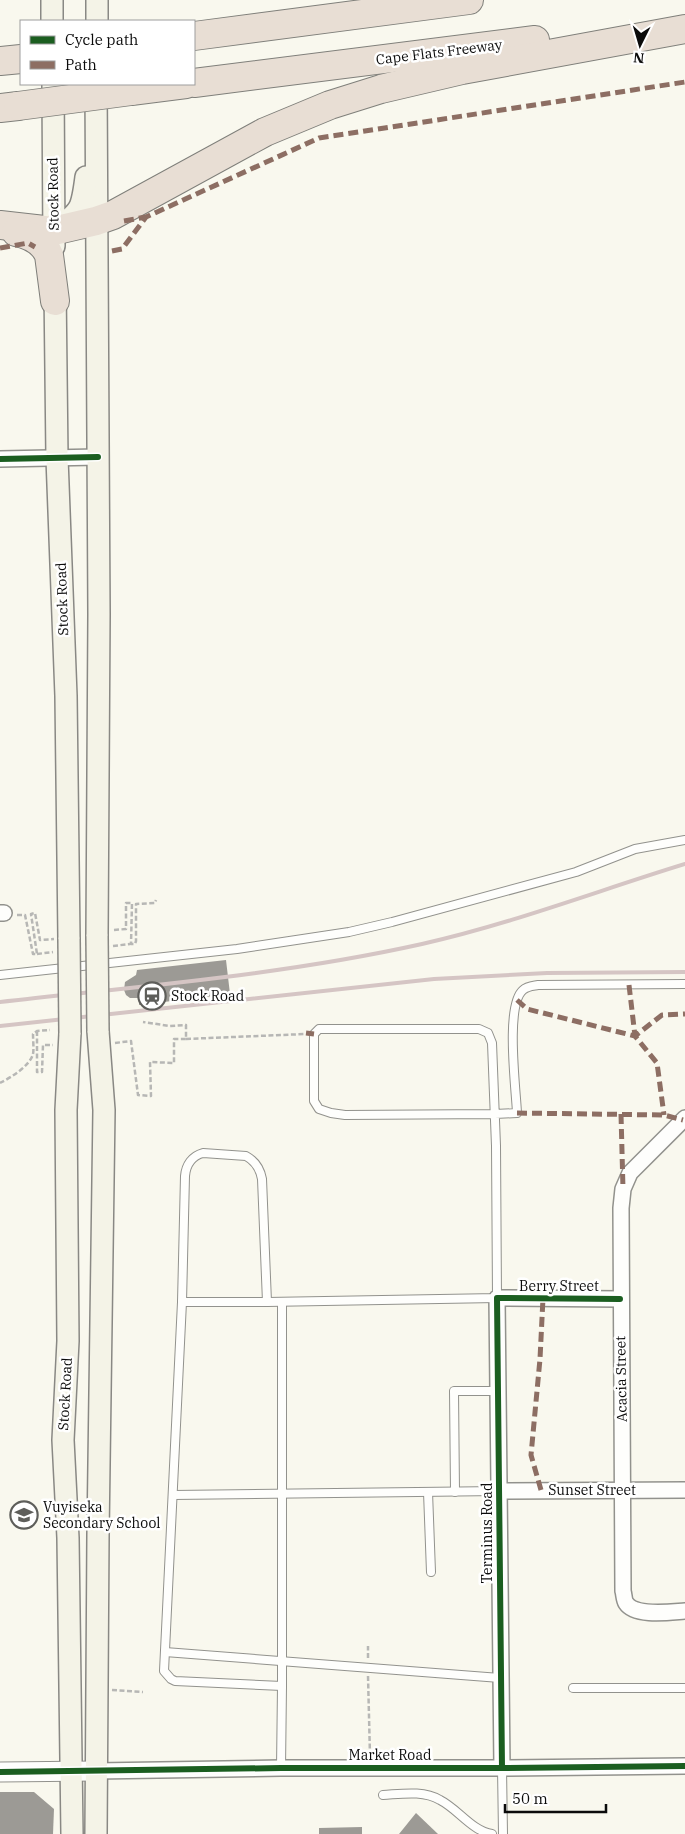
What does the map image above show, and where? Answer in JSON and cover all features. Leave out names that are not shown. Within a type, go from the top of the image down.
[{"type":"highway","points":[[195,36],[469,0]]},
{"type":"highway","name":"Cape Flats Freeway","points":[[195,83],[685,21]]},
{"type":"highway","points":[[0,225],[53,231],[96,222],[113,215],[265,132],[330,105],[381,90],[462,70],[685,29]]},
{"type":"highway","points":[[9,107],[178,85]]},
{"type":"highway","points":[[0,230],[27,234],[37,239],[47,248],[55,300]]},
{"type":"main road","points":[[52,0],[52,20]]},
{"type":"main road","name":"Stock Road","points":[[52,85],[56,458],[66,696],[59,1036],[66,1110],[68,1341],[63,1440],[68,1538],[72,1834]]},
{"type":"main road","points":[[53,231],[72,218],[81,208],[86,178],[87,85]]},
{"type":"main road","points":[[96,85],[99,623],[105,1037],[96,1834]]},
{"type":"street","points":[[0,460],[98,457]]},
{"type":"street","name":"Acacia Street","points":[[685,1118],[630,1173],[623,1188],[620,1208],[623,1591],[626,1603],[636,1610],[685,1611]]},
{"type":"street","name":"Berry Street","points":[[497,1298],[620,1299]]},
{"type":"street","name":"Terminus Road","points":[[497,1298],[502,1768]]},
{"type":"street","name":"Sunset Street","points":[[499,1491],[685,1490]]},
{"type":"street","name":"Market Road","points":[[96,1771],[685,1766]]},
{"type":"street","points":[[0,1772],[96,1771]]},
{"type":"lane","points":[[0,975],[238,949],[349,932],[576,872],[635,849],[685,840]]},
{"type":"lane","points":[[495,1114],[492,1043],[488,1033],[483,1030],[319,1029],[314,1034],[314,1101],[319,1109],[345,1115],[495,1114],[517,1113],[513,1020],[519,994],[524,988],[538,985],[685,984]]},
{"type":"lane","name":"Terminus Road","points":[[495,1114],[497,1298]]},
{"type":"lane","points":[[267,1302],[261,1170],[251,1158],[246,1156],[203,1153],[196,1155],[185,1170],[182,1302],[164,1671],[175,1682],[282,1686]]},
{"type":"lane","points":[[182,1302],[497,1298]]},
{"type":"lane","points":[[281,1768],[282,1302]]},
{"type":"lane","points":[[455,1492],[454,1391],[498,1391]]},
{"type":"lane","points":[[173,1495],[499,1491]]},
{"type":"lane","points":[[428,1492],[431,1572]]},
{"type":"lane","points":[[165,1652],[500,1678]]},
{"type":"lane","points":[[573,1688],[685,1688]]},
{"type":"lane","name":"Terminus Road","points":[[502,1768],[503,1834]]},
{"type":"lane","points":[[383,1795],[416,1794],[429,1796],[440,1800],[482,1831],[492,1834]]},
{"type":"path","points":[[104,933],[126,929],[126,903],[132,903],[131,944],[135,944],[136,904],[155,903],[156,900]]},
{"type":"path","points":[[37,954],[30,914],[36,913],[40,940],[62,939]]},
{"type":"path","points":[[7,914],[25,914],[33,954],[47,953]]},
{"type":"path","points":[[143,1022],[170,1026],[186,1025],[186,1039]]},
{"type":"path","points":[[37,1031],[37,1072],[42,1072],[43,1045],[59,1036]]},
{"type":"path","points":[[37,1031],[59,1036]]},
{"type":"path","points":[[0,1083],[10,1078],[22,1068],[33,1055],[33,1034],[37,1031]]},
{"type":"path","points":[[105,1037],[131,1040],[138,1095],[151,1096],[150,1062],[174,1062],[174,1039],[306,1034]]},
{"type":"path","points":[[368,1646],[370,1757]]},
{"type":"path","points":[[109,1690],[143,1692]]},
{"type":"building","points":[[226,960],[230,994],[139,1005],[139,998],[130,998],[124,990],[125,982],[136,975],[137,970]]},
{"type":"building","points":[[0,1792],[34,1792],[54,1809],[53,1834],[0,1834]]},
{"type":"building","points":[[416,1813],[438,1834],[399,1834]]},
{"type":"building","points":[[362,1827],[362,1834],[319,1834],[319,1828]]},
{"type":"railway","points":[[0,1002],[212,979],[370,955],[488,927],[685,864]]},
{"type":"railway","points":[[0,1026],[434,979],[547,973],[685,972]]},
{"type":"marked path","points":[[112,251],[122,249],[146,217],[319,138],[685,82]]},
{"type":"marked path","points":[[124,221],[146,217]]},
{"type":"marked path","points":[[0,248],[28,243],[35,247]]},
{"type":"marked path","points":[[629,985],[635,1036],[657,1063],[664,1115]]},
{"type":"marked path","points":[[517,1000],[527,1009],[635,1036],[662,1015],[685,1014]]},
{"type":"marked path","points":[[306,1033],[314,1034]]},
{"type":"marked path","points":[[517,1113],[664,1115],[683,1120]]},
{"type":"marked path","points":[[621,1114],[623,1189]]},
{"type":"marked path","points":[[541,1490],[531,1455],[540,1359],[543,1298]]},
{"type":"cycle path","points":[[0,459],[98,457]]},
{"type":"cycle path","points":[[502,1768],[497,1298],[620,1299]]},
{"type":"cycle path","points":[[0,1772],[281,1768],[685,1766]]},
{"type":"place","name":"Stock Road","points":[[152,996]]},
{"type":"place","name":"Vuyiseka Secondary School","points":[[24,1515]]}]
